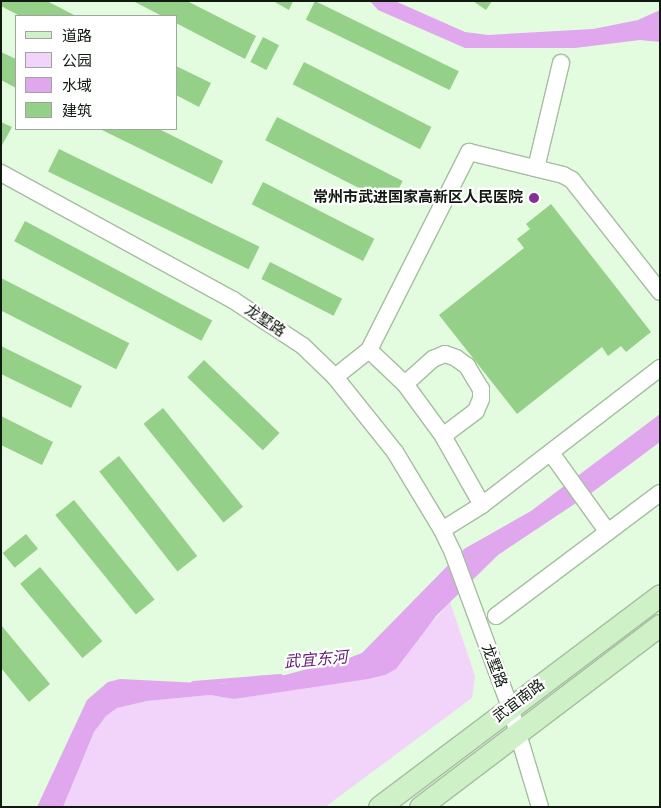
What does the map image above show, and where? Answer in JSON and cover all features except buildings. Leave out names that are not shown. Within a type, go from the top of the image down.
[{"type":"main road","name":"武宜南路","points":[[379,807],[660,595]]},
{"type":"main road","name":"武宜南路","points":[[420,807],[660,625]]},
{"type":"street","points":[[536,168],[561,63]]},
{"type":"street","points":[[335,377],[369,350],[469,152],[563,175],[572,180],[660,292]]},
{"type":"street","name":"龙墅路","points":[[1,173],[233,300],[302,346],[335,377],[395,452],[442,530],[453,553],[510,707],[540,807]]},
{"type":"street","points":[[369,350],[404,384],[443,436],[482,505]]},
{"type":"street","points":[[404,384],[433,359],[445,354],[456,358],[467,366],[481,388],[481,399],[476,411],[443,436]]},
{"type":"street","points":[[442,530],[482,505],[660,368]]},
{"type":"street","points":[[551,453],[607,531]]},
{"type":"street","points":[[496,616],[660,493]]},
{"type":"green space","points":[[450,602],[475,676],[472,698],[325,807],[63,807],[94,732],[106,716],[117,708],[147,701],[210,695],[234,699],[385,675]]},
{"type":"water","points":[[370,1],[395,1],[465,32],[488,35],[593,29],[638,20],[660,10],[660,42],[640,40],[575,48],[465,48],[378,10]]},
{"type":"water","points":[[660,414],[660,442],[594,491],[498,555],[437,615],[396,669],[385,675],[368,679],[234,699],[210,695],[147,701],[117,708],[106,716],[94,732],[63,807],[37,807],[87,700],[108,682],[120,679],[221,684],[285,675],[362,653],[464,549],[531,511]]},
{"type":"waterway","name":"武宜东河","points":[[193,683],[280,676]]},
{"type":"place","name":"常州市武进国家高新区人民医院","points":[[534,198]]}]
